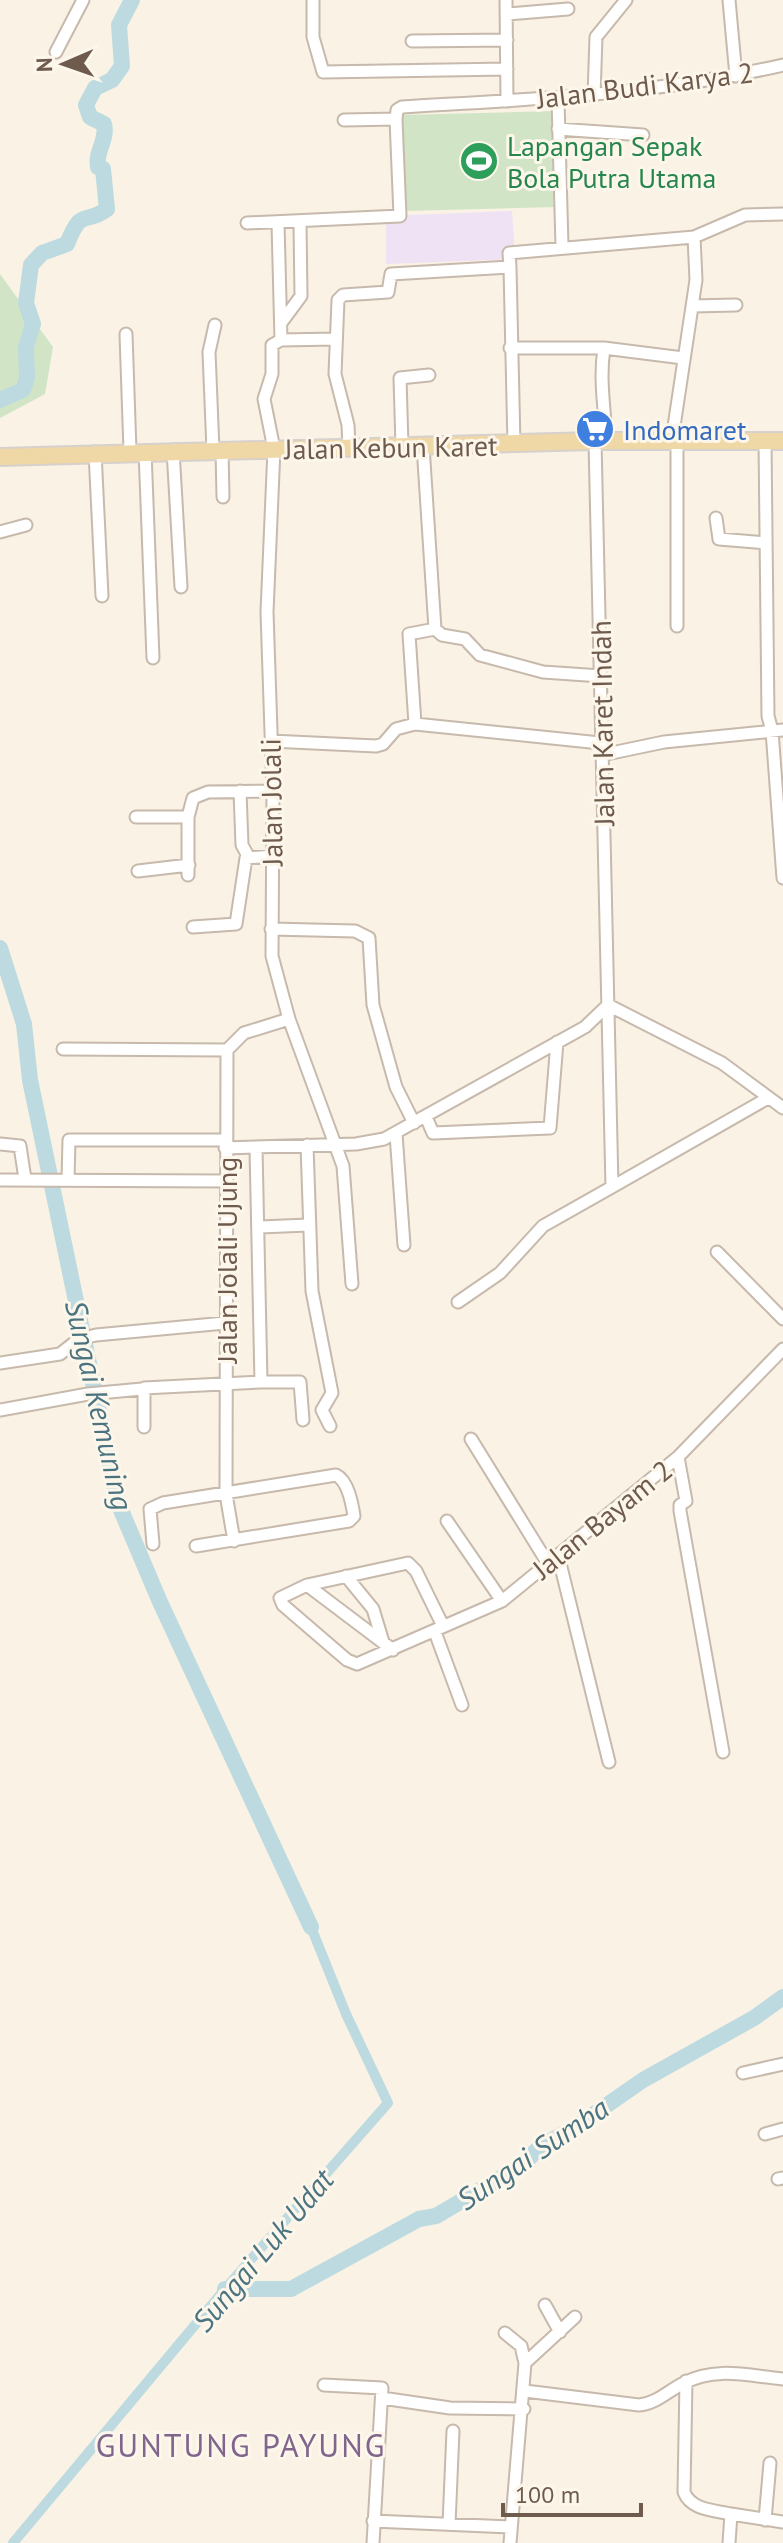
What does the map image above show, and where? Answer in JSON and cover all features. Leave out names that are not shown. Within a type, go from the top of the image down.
[{"type":"main road","name":"Jalan Kebun Karet","points":[[0,457],[95,452],[600,441],[783,441]]},
{"type":"street","points":[[56,52],[83,0]]},
{"type":"street","points":[[313,0],[313,37],[323,72],[507,69]]},
{"type":"street","points":[[506,0],[507,101]]},
{"type":"street","points":[[594,96],[596,37],[626,0]]},
{"type":"street","points":[[729,0],[736,76]]},
{"type":"street","points":[[507,14],[568,9]]},
{"type":"street","points":[[412,41],[507,40]]},
{"type":"street","name":"Jalan Budi Karya 2","points":[[396,119],[397,110],[402,107],[558,100],[736,76],[783,65]]},
{"type":"street","points":[[558,100],[562,246]]},
{"type":"street","points":[[247,223],[300,223],[400,216],[396,119],[344,120]]},
{"type":"street","points":[[558,129],[643,135]]},
{"type":"street","points":[[514,445],[509,253],[562,246],[694,237],[745,215],[783,214]]},
{"type":"street","points":[[278,223],[281,340],[336,339]]},
{"type":"street","points":[[281,323],[301,296],[300,223]]},
{"type":"street","points":[[677,626],[677,442],[673,423],[697,274],[694,237]]},
{"type":"street","points":[[349,447],[348,425],[336,382],[339,298],[388,292],[390,274],[510,267]]},
{"type":"street","points":[[692,306],[736,305]]},
{"type":"street","points":[[215,325],[209,352],[223,497]]},
{"type":"street","points":[[126,334],[153,658]]},
{"type":"street","name":"Jalan Jolali","points":[[281,340],[272,345],[272,374],[264,399],[274,449],[267,612],[273,791],[272,956],[289,1019],[343,1166],[352,1284]]},
{"type":"street","points":[[510,348],[604,348],[683,358]]},
{"type":"street","name":"Jalan Karet Indah","points":[[604,348],[599,382],[604,399],[600,441],[601,749],[612,1187]]},
{"type":"street","points":[[402,446],[400,378],[429,375]]},
{"type":"street","points":[[765,441],[768,716],[778,731],[783,878]]},
{"type":"street","points":[[423,446],[435,629],[442,635],[465,639],[480,655],[543,672],[601,676]]},
{"type":"street","points":[[173,450],[181,587]]},
{"type":"street","points":[[95,452],[102,596]]},
{"type":"street","points":[[716,518],[719,539],[766,543]]},
{"type":"street","points":[[0,532],[26,525]]},
{"type":"street","points":[[415,724],[409,634],[435,629]]},
{"type":"street","points":[[271,741],[376,746],[383,744],[396,729],[415,724],[601,749],[778,731]]},
{"type":"street","points":[[193,927],[236,924],[248,856],[242,845],[240,791]]},
{"type":"street","points":[[138,871],[189,870],[188,817],[193,798],[208,792],[273,791]]},
{"type":"street","points":[[136,817],[188,817]]},
{"type":"street","points":[[248,856],[273,856]]},
{"type":"street","points":[[271,929],[355,931],[367,936],[373,1005],[396,1087],[414,1123]]},
{"type":"street","points":[[64,1179],[69,1140],[225,1144],[256,1148],[369,1143],[396,1134],[585,1027],[608,1005],[722,1063],[783,1108]]},
{"type":"street","points":[[63,1049],[227,1050],[244,1033],[289,1019]]},
{"type":"street","points":[[426,1117],[433,1133],[550,1128],[557,1042]]},
{"type":"street","name":"Jalan Jolali Ujung","points":[[227,1050],[226,1494],[234,1541]]},
{"type":"street","points":[[458,1302],[500,1273],[543,1226],[768,1098]]},
{"type":"street","points":[[396,1134],[404,1245]]},
{"type":"street","points":[[0,1144],[20,1146],[25,1179]]},
{"type":"street","points":[[307,1145],[312,1291],[332,1393],[322,1410],[330,1426]]},
{"type":"street","points":[[256,1148],[261,1382]]},
{"type":"street","points":[[0,1180],[226,1181]]},
{"type":"street","points":[[260,1227],[308,1225]]},
{"type":"street","points":[[717,1252],[783,1319]]},
{"type":"street","points":[[0,1363],[60,1354],[79,1339],[96,1335],[225,1323]]},
{"type":"street","name":"Jalan Bayam 2","points":[[307,1585],[281,1595],[281,1603],[347,1660],[362,1663],[388,1646],[439,1629],[502,1601],[678,1457],[783,1349]]},
{"type":"street","points":[[0,1410],[105,1391],[300,1382],[303,1420]]},
{"type":"street","points":[[142,1389],[144,1427]]},
{"type":"street","points":[[471,1439],[553,1559],[609,1762]]},
{"type":"street","points":[[678,1457],[686,1501],[680,1505],[680,1511],[723,1752]]},
{"type":"street","points":[[153,1544],[150,1509],[153,1505],[336,1475],[344,1482],[353,1508],[354,1516],[349,1521],[196,1546]]},
{"type":"street","points":[[447,1521],[502,1601]]},
{"type":"street","points":[[307,1585],[411,1564],[439,1629],[462,1705]]},
{"type":"street","points":[[346,1576],[373,1609],[388,1646]]},
{"type":"street","points":[[307,1585],[388,1646]]},
{"type":"street","points":[[743,2073],[783,2064]]},
{"type":"street","points":[[765,2134],[783,2129]]},
{"type":"street","points":[[545,2305],[560,2332]]},
{"type":"street","points":[[525,2363],[575,2317]]},
{"type":"street","points":[[505,2333],[521,2346],[525,2363],[524,2409],[510,2543]]},
{"type":"street","points":[[525,2391],[639,2405],[650,2403],[686,2381],[730,2372],[783,2379]]},
{"type":"street","points":[[686,2381],[685,2496],[695,2506],[783,2522]]},
{"type":"street","points":[[324,2385],[380,2387],[382,2398],[373,2543]]},
{"type":"street","points":[[382,2398],[450,2408],[524,2409]]},
{"type":"street","points":[[449,2524],[453,2431]]},
{"type":"street","points":[[765,2520],[770,2463]]},
{"type":"street","points":[[729,2543],[731,2514]]},
{"type":"street","points":[[373,2521],[511,2527]]},
{"type":"shaded area","points":[[512,211],[515,259],[386,264],[386,216]]},
{"type":"green space","name":"Lapangan Sepak Bola Putra Utama","points":[[553,111],[557,207],[404,211],[402,115]]},
{"type":"green space","points":[[0,274],[53,347],[45,394],[0,418]]},
{"type":"waterway","name":"Sungai Kemuning","points":[[0,400],[23,390],[27,378],[26,347],[33,324],[26,303],[31,265],[42,253],[67,244],[80,221],[107,209],[103,169],[98,167],[104,124],[90,117],[86,105],[95,88],[112,80],[122,66],[119,25],[132,0]]},
{"type":"waterway","name":"Sungai Kemuning","points":[[0,948],[24,1024],[30,1080],[118,1503],[160,1602],[311,1927]]},
{"type":"waterway","name":"Sungai Luk Udat","points":[[13,2543],[225,2289],[388,2103],[346,2014],[311,1927]]},
{"type":"waterway","name":"Sungai Sumba","points":[[225,2289],[291,2289],[419,2219],[436,2216],[521,2166],[541,2146],[574,2128],[643,2080],[754,2018],[783,1997]]},
{"type":"place","name":"Lapangan Sepak Bola Putra Utama","points":[[479,161]]},
{"type":"place","name":"Indomaret","points":[[595,429]]},
{"type":"district","name":"GUNTUNG PAYUNG","points":[[241,2445]]}]
